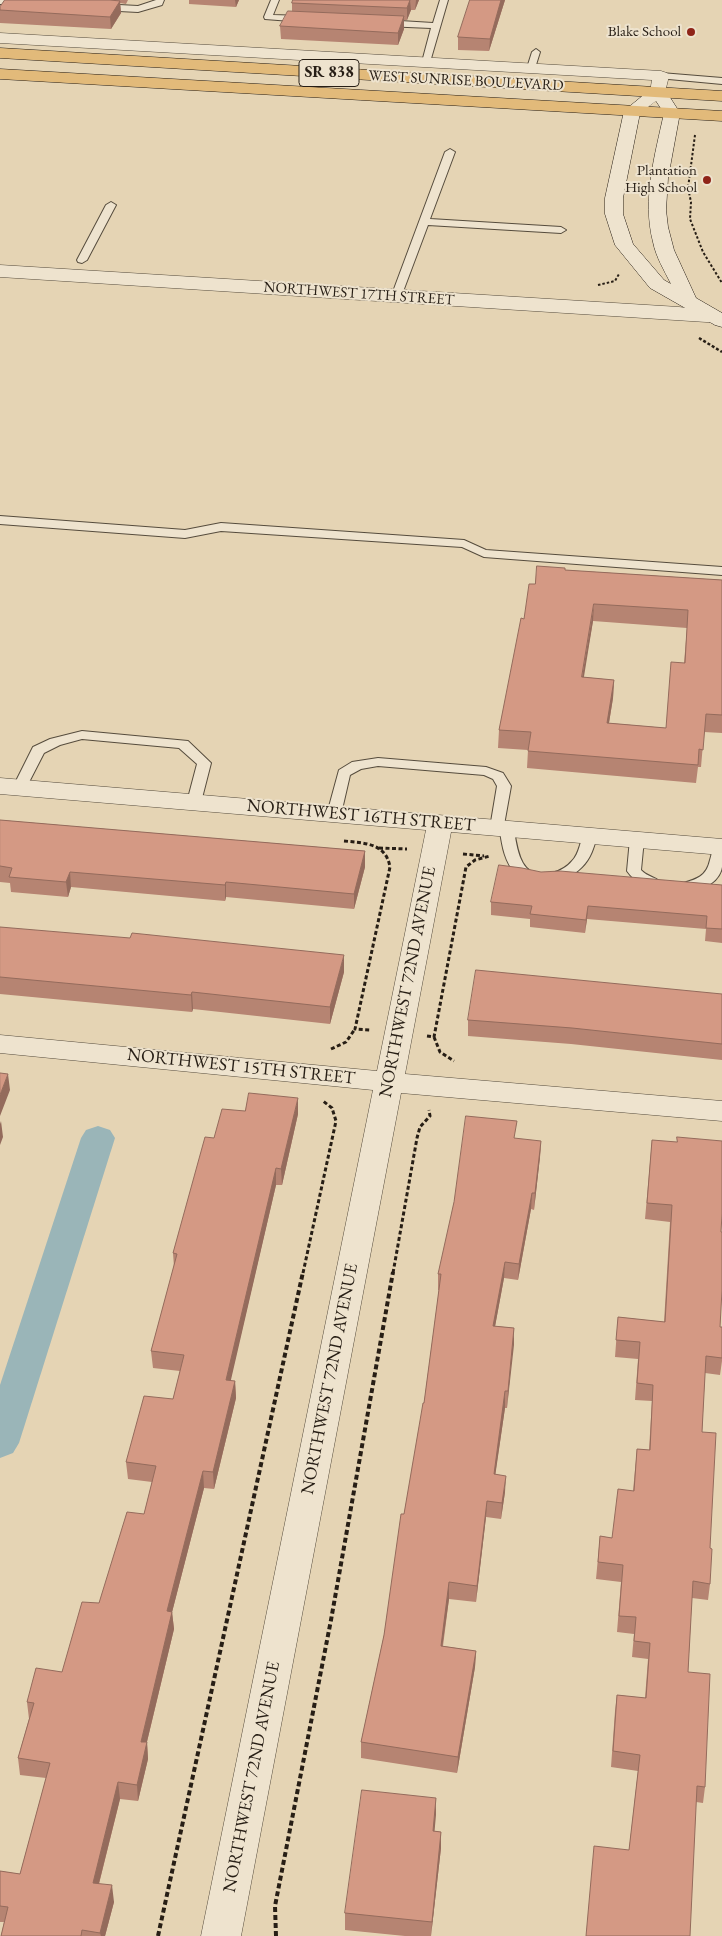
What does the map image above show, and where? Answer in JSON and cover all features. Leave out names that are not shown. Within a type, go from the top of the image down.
[{"type":"highway","name":"WEST SUNRISE BOULEVARD","points":[[0,53],[660,84],[722,96]]},
{"type":"highway","name":"WEST SUNRISE BOULEVARD","points":[[0,74],[722,116]]},
{"type":"street","points":[[0,38],[531,68],[660,84]]},
{"type":"street","points":[[660,84],[632,111],[614,198],[614,214],[618,230],[624,245],[657,284],[720,319]]},
{"type":"street","points":[[660,84],[672,113],[656,193],[656,214],[662,246],[681,282],[687,300]]},
{"type":"street","name":"NORTHWEST 17TH STREET","points":[[0,255],[82,260],[399,290],[679,313],[720,319]]},
{"type":"street","name":"NORTHWEST 17TH STREET","points":[[0,271],[399,290],[687,300]]},
{"type":"street","name":"NORTHWEST 16TH STREET","points":[[10,787],[721,847]]},
{"type":"street","name":"NORTHWEST 72ND AVENUE","points":[[220,1936],[440,823]]},
{"type":"street","name":"NORTHWEST 15TH STREET","points":[[0,1044],[389,1082],[722,1111]]},
{"type":"lane","points":[[88,6],[138,9],[158,4],[160,0]]},
{"type":"lane","points":[[275,0],[268,17],[317,20]]},
{"type":"lane","points":[[426,62],[444,0]]},
{"type":"lane","points":[[0,1],[39,3]]},
{"type":"lane","points":[[376,23],[435,26]]},
{"type":"lane","points":[[531,68],[536,52]]},
{"type":"lane","points":[[660,84],[722,81]]},
{"type":"lane","points":[[399,290],[450,152]]},
{"type":"lane","points":[[82,260],[111,205]]},
{"type":"lane","points":[[424,222],[562,230]]},
{"type":"lane","points":[[0,520],[185,534],[221,526],[464,544],[484,553],[722,571]]},
{"type":"lane","points":[[10,787],[38,750],[55,742],[82,735],[183,744],[204,763],[194,802]]},
{"type":"lane","points":[[334,814],[344,773],[357,765],[378,762],[476,770],[486,771],[498,776],[504,786],[502,828],[508,850],[515,864],[526,876],[538,880],[553,878],[574,867],[584,855],[590,836]]},
{"type":"lane","points":[[637,840],[634,871],[649,884],[665,888],[685,888],[712,877],[718,866],[721,847]]},
{"type":"path","points":[[690,167],[688,190],[692,202],[690,219],[703,252],[722,283]]},
{"type":"path","points":[[597,285],[615,280],[618,278],[619,272]]},
{"type":"path","points":[[379,848],[395,848]]},
{"type":"path","points":[[463,876],[466,867],[475,860],[485,856],[511,856]]},
{"type":"path","points":[[278,1935],[275,1906],[331,1620],[417,1138],[420,1126],[430,1116],[426,1097],[427,1085]]},
{"type":"path","points":[[158,1936],[336,1121],[332,1108],[317,1100]]},
{"type":"building","points":[[5,0],[120,1],[110,17],[0,10]]},
{"type":"building","points":[[293,0],[410,0],[407,8],[292,3]]},
{"type":"building","points":[[470,0],[501,0],[490,39],[458,37]]},
{"type":"building","points":[[288,11],[404,16],[398,33],[280,26]]},
{"type":"building","points":[[537,566],[565,568],[565,570],[722,580],[722,715],[706,714],[703,750],[699,749],[698,765],[528,751],[531,732],[499,730],[521,618],[524,619],[529,584],[535,584]],"holes":[[[594,604],[688,610],[685,663],[671,662],[666,728],[607,723],[614,680],[582,677]]]},
{"type":"building","points":[[0,820],[365,851],[354,894],[226,882],[225,885],[70,872],[66,882],[9,877],[12,868],[0,866]]},
{"type":"building","points":[[499,865],[541,872],[560,871],[722,885],[722,929],[706,928],[707,916],[588,906],[586,920],[530,914],[532,906],[491,902]]},
{"type":"building","points":[[0,927],[130,938],[132,933],[344,955],[330,1007],[192,992],[191,995],[0,977]]},
{"type":"building","points":[[476,970],[722,994],[722,1044],[572,1028],[468,1020]]},
{"type":"building","points":[[0,1073],[8,1074],[0,1095]]},
{"type":"building","points":[[249,1093],[298,1098],[281,1169],[276,1168],[226,1380],[235,1381],[213,1472],[203,1471],[167,1611],[172,1612],[141,1742],[147,1742],[137,1785],[118,1782],[93,1883],[112,1885],[100,1933],[82,1930],[81,1936],[1,1936],[8,1907],[0,1906],[0,1871],[20,1874],[50,1763],[18,1758],[34,1703],[27,1702],[36,1668],[62,1672],[82,1602],[99,1603],[127,1512],[144,1514],[156,1466],[126,1462],[144,1396],[173,1399],[184,1355],[151,1351],[177,1254],[173,1253],[205,1137],[214,1138],[222,1109],[245,1111]]},
{"type":"building","points":[[466,1116],[517,1121],[514,1138],[541,1141],[535,1193],[532,1193],[519,1264],[505,1262],[493,1326],[514,1328],[508,1391],[505,1391],[494,1474],[506,1476],[502,1503],[487,1501],[477,1586],[449,1582],[441,1646],[476,1651],[458,1757],[361,1742],[384,1635],[401,1514],[404,1514],[424,1403],[441,1274],[438,1274],[454,1202]]},
{"type":"building","points":[[677,1137],[722,1141],[722,1290],[720,1327],[722,1327],[722,1358],[706,1356],[702,1432],[716,1433],[710,1584],[693,1581],[688,1672],[710,1674],[705,1787],[697,1786],[690,1936],[586,1936],[594,1846],[629,1850],[640,1755],[613,1751],[617,1695],[646,1698],[650,1643],[634,1641],[636,1617],[619,1616],[623,1565],[598,1562],[600,1536],[612,1538],[618,1489],[634,1491],[637,1449],[650,1450],[653,1385],[637,1383],[640,1342],[616,1340],[618,1317],[665,1322],[672,1205],[647,1203],[652,1140],[677,1142]]},
{"type":"building","points":[[362,1790],[436,1798],[433,1831],[441,1832],[432,1922],[345,1913]]},
{"type":"waterway","points":[[0,1443],[98,1138]]},
{"type":"place","name":"Blake School","points":[[691,32]]},
{"type":"place","name":"Plantation High School","points":[[707,180]]}]
